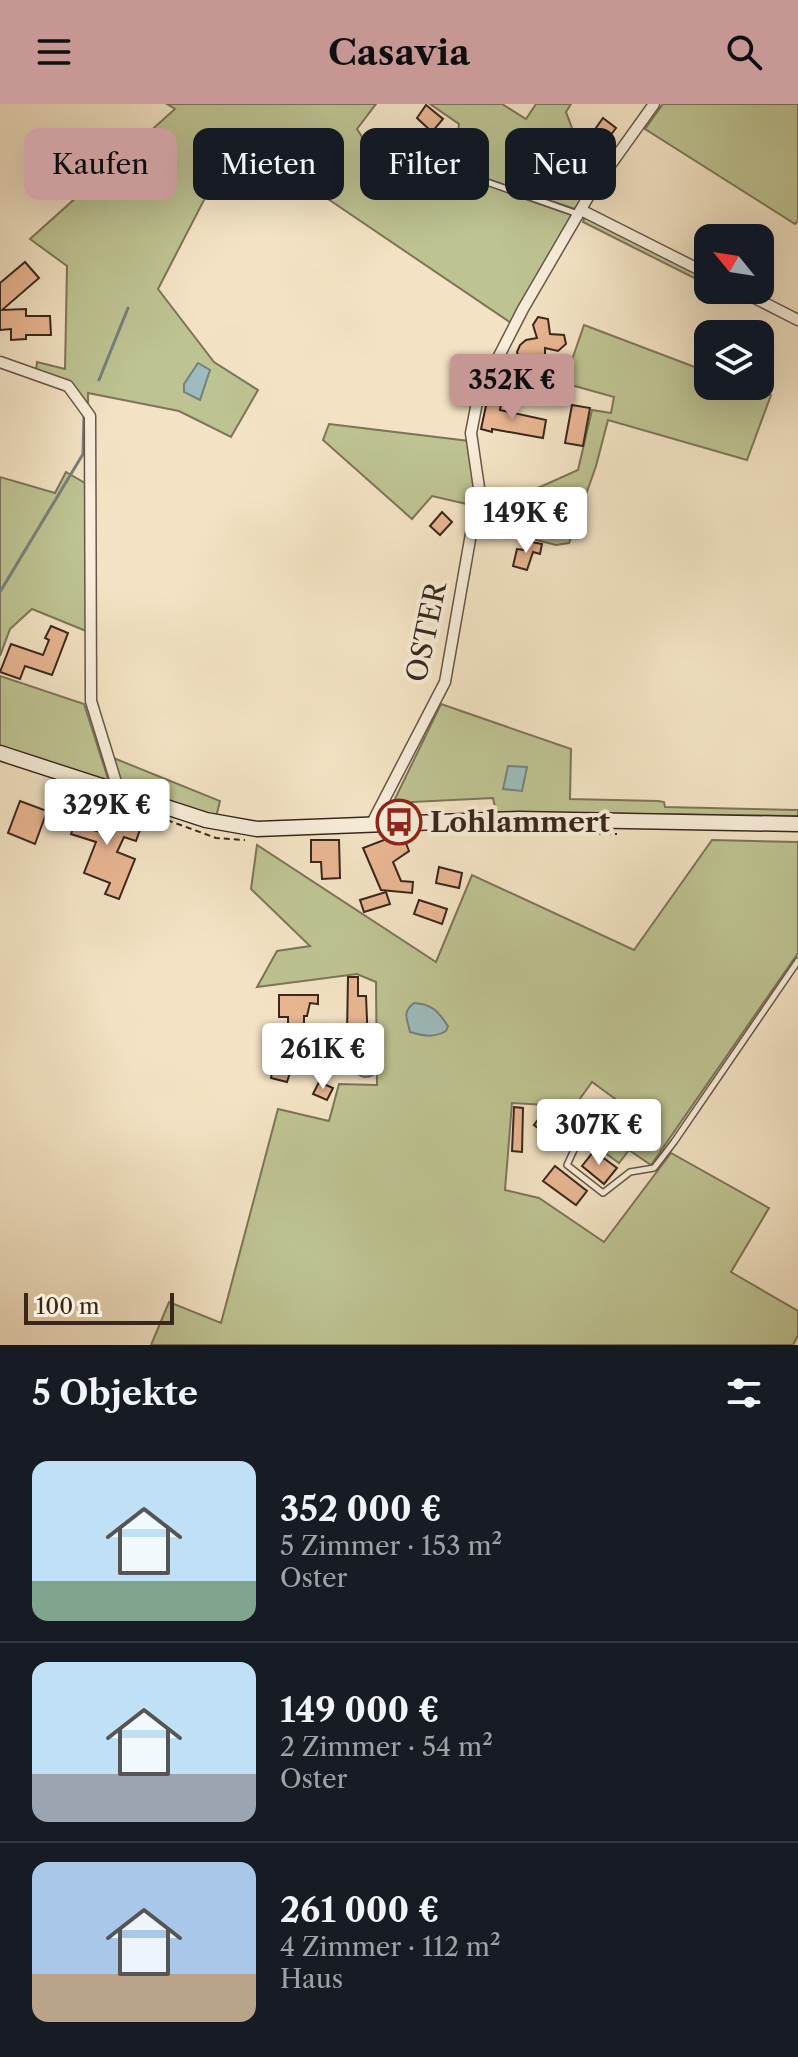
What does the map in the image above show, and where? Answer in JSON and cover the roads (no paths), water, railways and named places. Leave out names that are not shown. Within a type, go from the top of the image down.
[{"type":"main road","points":[[0,753],[206,820],[257,829],[518,819],[798,824]]},
{"type":"street","name":"OSTER","points":[[372,823],[445,682],[479,488],[471,433],[478,397],[523,309],[580,212],[654,104]]},
{"type":"street","points":[[580,212],[694,267]]},
{"type":"street","points":[[767,304],[798,320]]},
{"type":"street","points":[[0,362],[68,386],[90,416],[91,701],[119,792]]},
{"type":"lane","points":[[489,182],[580,212]]},
{"type":"lane","points":[[580,1137],[567,1165],[603,1193],[630,1172],[654,1168],[798,961]]},
{"type":"water","points":[[198,363],[210,370],[200,400],[184,392],[184,384]]},
{"type":"water","points":[[568,488],[578,496],[565,533],[539,527],[534,520],[537,505],[544,498]]},
{"type":"water","points":[[508,766],[527,767],[522,791],[503,789]]},
{"type":"water","points":[[414,1003],[438,1012],[448,1026],[446,1031],[428,1036],[410,1032],[406,1013]]},
{"type":"water","points":[[366,1053],[375,1056],[378,1065],[375,1074],[366,1077],[357,1074],[354,1065],[357,1056]]},
{"type":"waterway","points":[[99,380],[128,308]]},
{"type":"waterway","points":[[0,592],[83,454],[84,416]]},
{"type":"place","name":"Lohlammert","points":[[399,822]]}]
